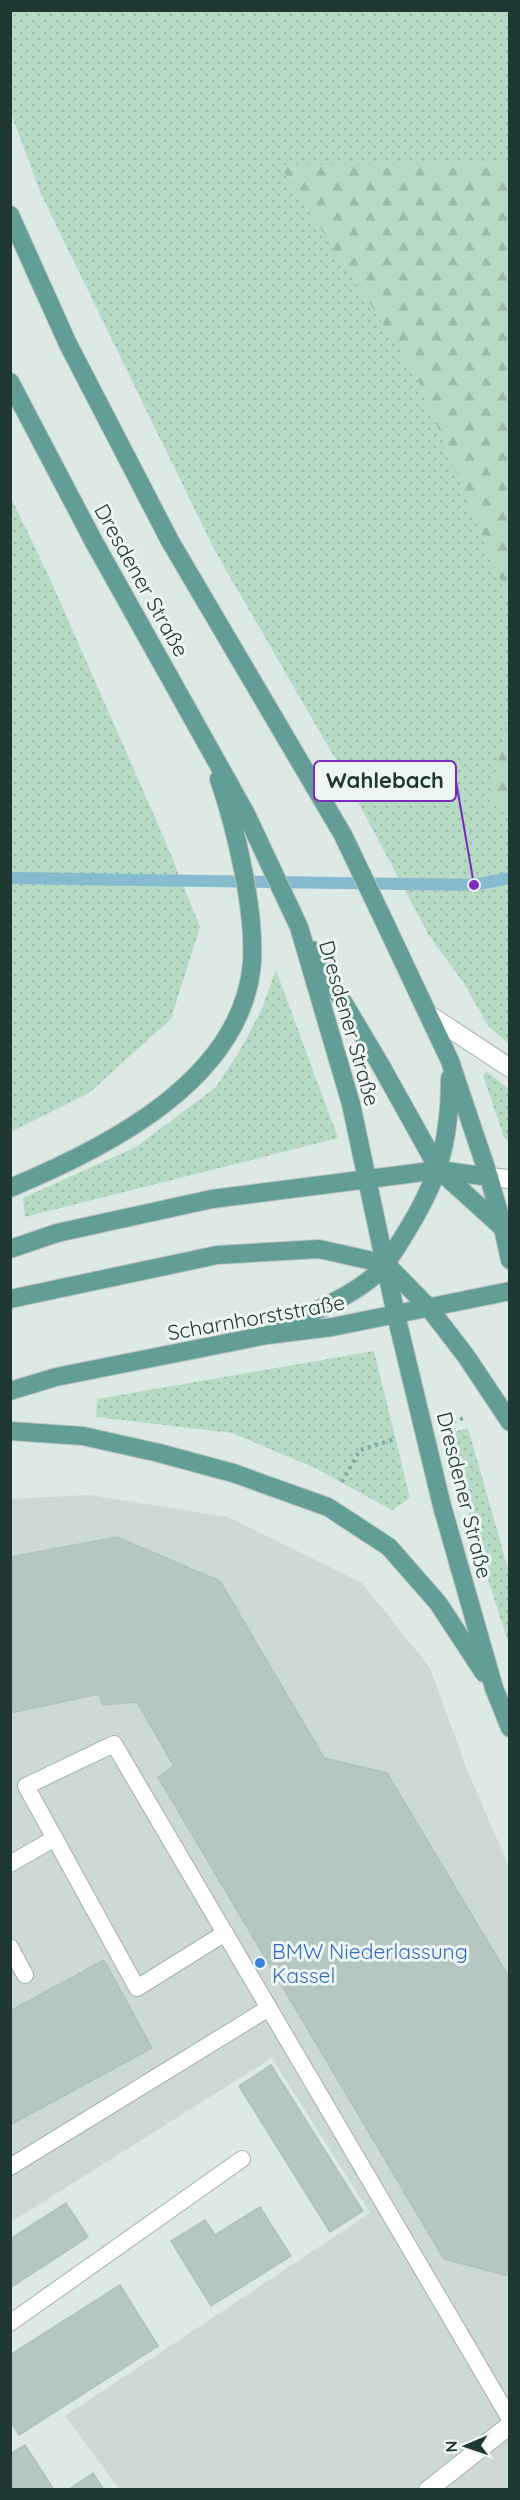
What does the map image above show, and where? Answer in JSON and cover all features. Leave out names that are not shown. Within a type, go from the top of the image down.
[{"type":"main road","name":"Dresdener Straße","points":[[10,215],[68,344],[170,540],[343,835],[386,923],[450,1061],[506,1229],[510,1260]]},
{"type":"main road","name":"Dresdener Straße","points":[[10,382],[94,542],[246,814],[299,927],[351,1104],[387,1264],[396,1315],[442,1506],[494,1688],[510,1728]]},
{"type":"main road","points":[[10,1188],[67,1164],[129,1128],[189,1083],[208,1065],[224,1044],[237,1020],[247,992],[252,963],[251,932],[233,832],[206,740]]},
{"type":"main road","points":[[299,927],[439,1170],[506,1229]]},
{"type":"main road","points":[[267,1335],[344,1295],[369,1280],[387,1264],[417,1216],[439,1170],[450,1103],[450,1061]]},
{"type":"main road","points":[[10,1249],[80,1227],[212,1199],[439,1170],[489,1177]]},
{"type":"main road","points":[[10,1299],[217,1255],[319,1249],[387,1264],[429,1308],[466,1356],[510,1422]]},
{"type":"main road","name":"Scharnhorststraße","points":[[10,1391],[56,1377],[267,1335],[332,1327],[396,1315],[510,1291]]},
{"type":"main road","points":[[10,1431],[83,1437],[159,1453],[233,1473],[328,1507],[389,1547],[438,1603],[494,1688]]},
{"type":"street","points":[[428,1014],[510,1068]]},
{"type":"street","points":[[489,1177],[510,1179]]},
{"type":"street","points":[[428,2490],[510,2425]]},
{"type":"lane","points":[[225,1933],[137,1988],[26,1786],[114,1744],[225,1933],[510,2419]]},
{"type":"lane","points":[[10,1864],[55,1838]]},
{"type":"lane","points":[[10,1947],[25,1975]]},
{"type":"lane","points":[[10,2167],[269,2008]]},
{"type":"lane","points":[[10,2323],[242,2159]]},
{"type":"path","points":[[341,1483],[360,1450],[395,1439]]},
{"type":"shaded area","name":"BMW Niederlassung Kassel","points":[[89,1495],[228,1517],[362,1583],[430,1668],[466,1767],[509,1867],[510,2382],[507,2385],[510,2388],[509,2489],[119,2489],[65,2416],[370,2213],[272,2058],[11,2222],[11,1499]]},
{"type":"green space","points":[[11,11],[509,11],[509,164],[280,166],[415,373],[509,601],[509,716],[489,800],[509,820],[509,1044],[488,1026],[465,985],[428,934],[336,760],[214,549],[41,194],[11,113]]},
{"type":"green space","points":[[510,164],[509,601],[415,373],[279,165]]},
{"type":"green space","points":[[11,498],[47,572],[164,838],[200,927],[171,1019],[89,1093],[11,1132]]},
{"type":"green space","points":[[509,716],[510,820],[489,800]]},
{"type":"green space","points":[[276,970],[338,1138],[25,1217],[23,1198],[136,1147],[216,1087],[239,1052],[261,1011]]},
{"type":"green space","points":[[487,1072],[509,1089],[509,1142],[504,1137],[483,1076]]},
{"type":"green space","points":[[374,1351],[410,1498],[392,1510],[315,1468],[232,1433],[96,1417],[97,1399]]},
{"type":"green space","points":[[468,1428],[509,1572],[509,1644],[480,1555],[447,1434]]},
{"type":"building","points":[[117,1537],[220,1581],[324,1758],[387,1773],[510,1979],[509,2276],[444,2259],[158,1777],[174,1766],[137,1702],[103,1705],[99,1694],[10,1713],[10,1557]]},
{"type":"building","points":[[104,1960],[152,2048],[10,2125],[10,2011]]},
{"type":"building","points":[[271,2065],[363,2211],[330,2232],[239,2086]]},
{"type":"building","points":[[66,2203],[88,2237],[10,2288],[10,2239]]},
{"type":"building","points":[[260,2207],[291,2256],[211,2306],[171,2241],[205,2220],[215,2235]]},
{"type":"building","points":[[120,2285],[158,2346],[19,2435],[10,2421],[10,2355]]},
{"type":"building","points":[[25,2445],[54,2490],[10,2490],[10,2454]]},
{"type":"building","points":[[93,2473],[104,2490],[68,2490]]},
{"type":"waterway","points":[[10,878],[474,885],[510,878]]},
{"type":"place","name":"Wahlebach","points":[[474,885]]},
{"type":"place","name":"BMW Niederlassung Kassel","points":[[260,1963]]}]
